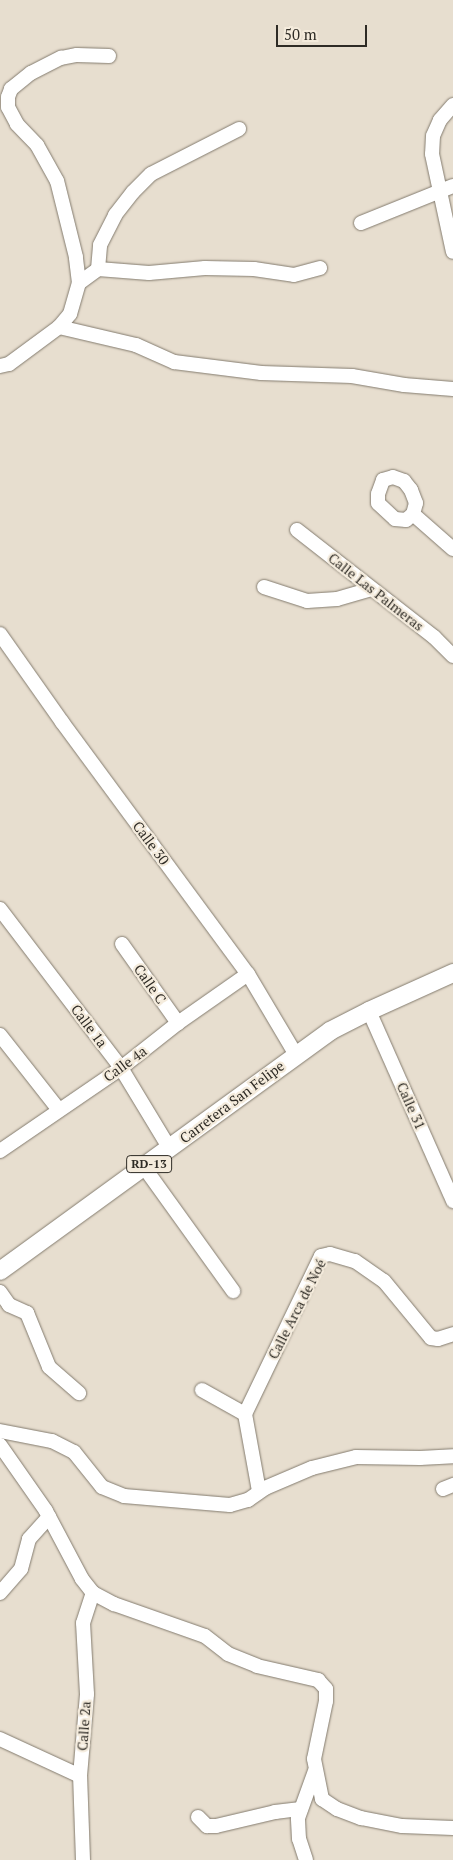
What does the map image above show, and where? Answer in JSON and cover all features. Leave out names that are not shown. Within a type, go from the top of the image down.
[{"type":"main road","name":"Carretera San Felipe","points":[[0,1271],[330,1031],[453,973]]},
{"type":"street","points":[[0,366],[8,364],[58,327],[70,314],[79,283],[76,257],[56,181],[37,145],[17,124],[8,107],[8,96],[11,89],[31,73],[61,58],[77,55],[110,56]]},
{"type":"street","points":[[453,105],[440,120],[433,136],[432,154],[453,252]]},
{"type":"street","points":[[98,269],[100,245],[115,215],[133,192],[151,174],[239,129]]},
{"type":"street","points":[[361,223],[440,193],[453,186]]},
{"type":"street","points":[[79,283],[98,269],[149,273],[205,268],[254,269],[294,275],[320,268]]},
{"type":"street","points":[[58,327],[136,345],[174,362],[270,374],[352,376],[404,385],[453,389]]},
{"type":"street","points":[[413,514],[453,549]]},
{"type":"street","name":"Calle Las Palmeras","points":[[297,530],[434,637],[453,656]]},
{"type":"street","points":[[264,587],[307,601],[337,599],[371,589]]},
{"type":"street","name":"Calle 30","points":[[0,634],[62,722],[248,974],[296,1055]]},
{"type":"street","name":"Calle 1a","points":[[0,909],[121,1068],[170,1149]]},
{"type":"street","name":"Calle C","points":[[122,944],[178,1024]]},
{"type":"street","name":"Calle 4a","points":[[0,1151],[121,1068],[248,974]]},
{"type":"street","name":"Calle 31","points":[[369,1011],[453,1202]]},
{"type":"street","points":[[0,1035],[59,1110]]},
{"type":"street","points":[[144,1168],[233,1291]]},
{"type":"street","name":"Calle Arca de Noé","points":[[245,1414],[321,1256],[325,1254],[355,1261],[384,1281],[431,1338],[438,1339],[453,1334]]},
{"type":"street","points":[[0,1292],[9,1305],[27,1313],[49,1367],[80,1393]]},
{"type":"street","points":[[202,1390],[245,1414],[259,1491]]},
{"type":"street","points":[[0,1431],[52,1441],[74,1452],[102,1487],[124,1496],[230,1504],[248,1500],[259,1491],[312,1468],[356,1456],[420,1458],[453,1456]]},
{"type":"street","points":[[0,1445],[49,1516],[82,1580],[93,1593],[114,1604],[205,1636],[228,1654],[257,1666],[318,1680],[326,1689],[326,1700],[314,1759],[322,1799],[337,1809],[360,1818],[402,1826],[453,1828]]},
{"type":"street","points":[[0,1593],[21,1569],[28,1539],[49,1516]]},
{"type":"street","name":"Calle 2a","points":[[83,1860],[80,1776],[87,1694],[83,1622],[93,1593]]},
{"type":"street","points":[[0,1739],[80,1776]]},
{"type":"street","points":[[306,1860],[300,1839],[298,1818],[315,1770]]},
{"type":"street","points":[[198,1818],[207,1826],[216,1826],[275,1812],[301,1809]]}]
